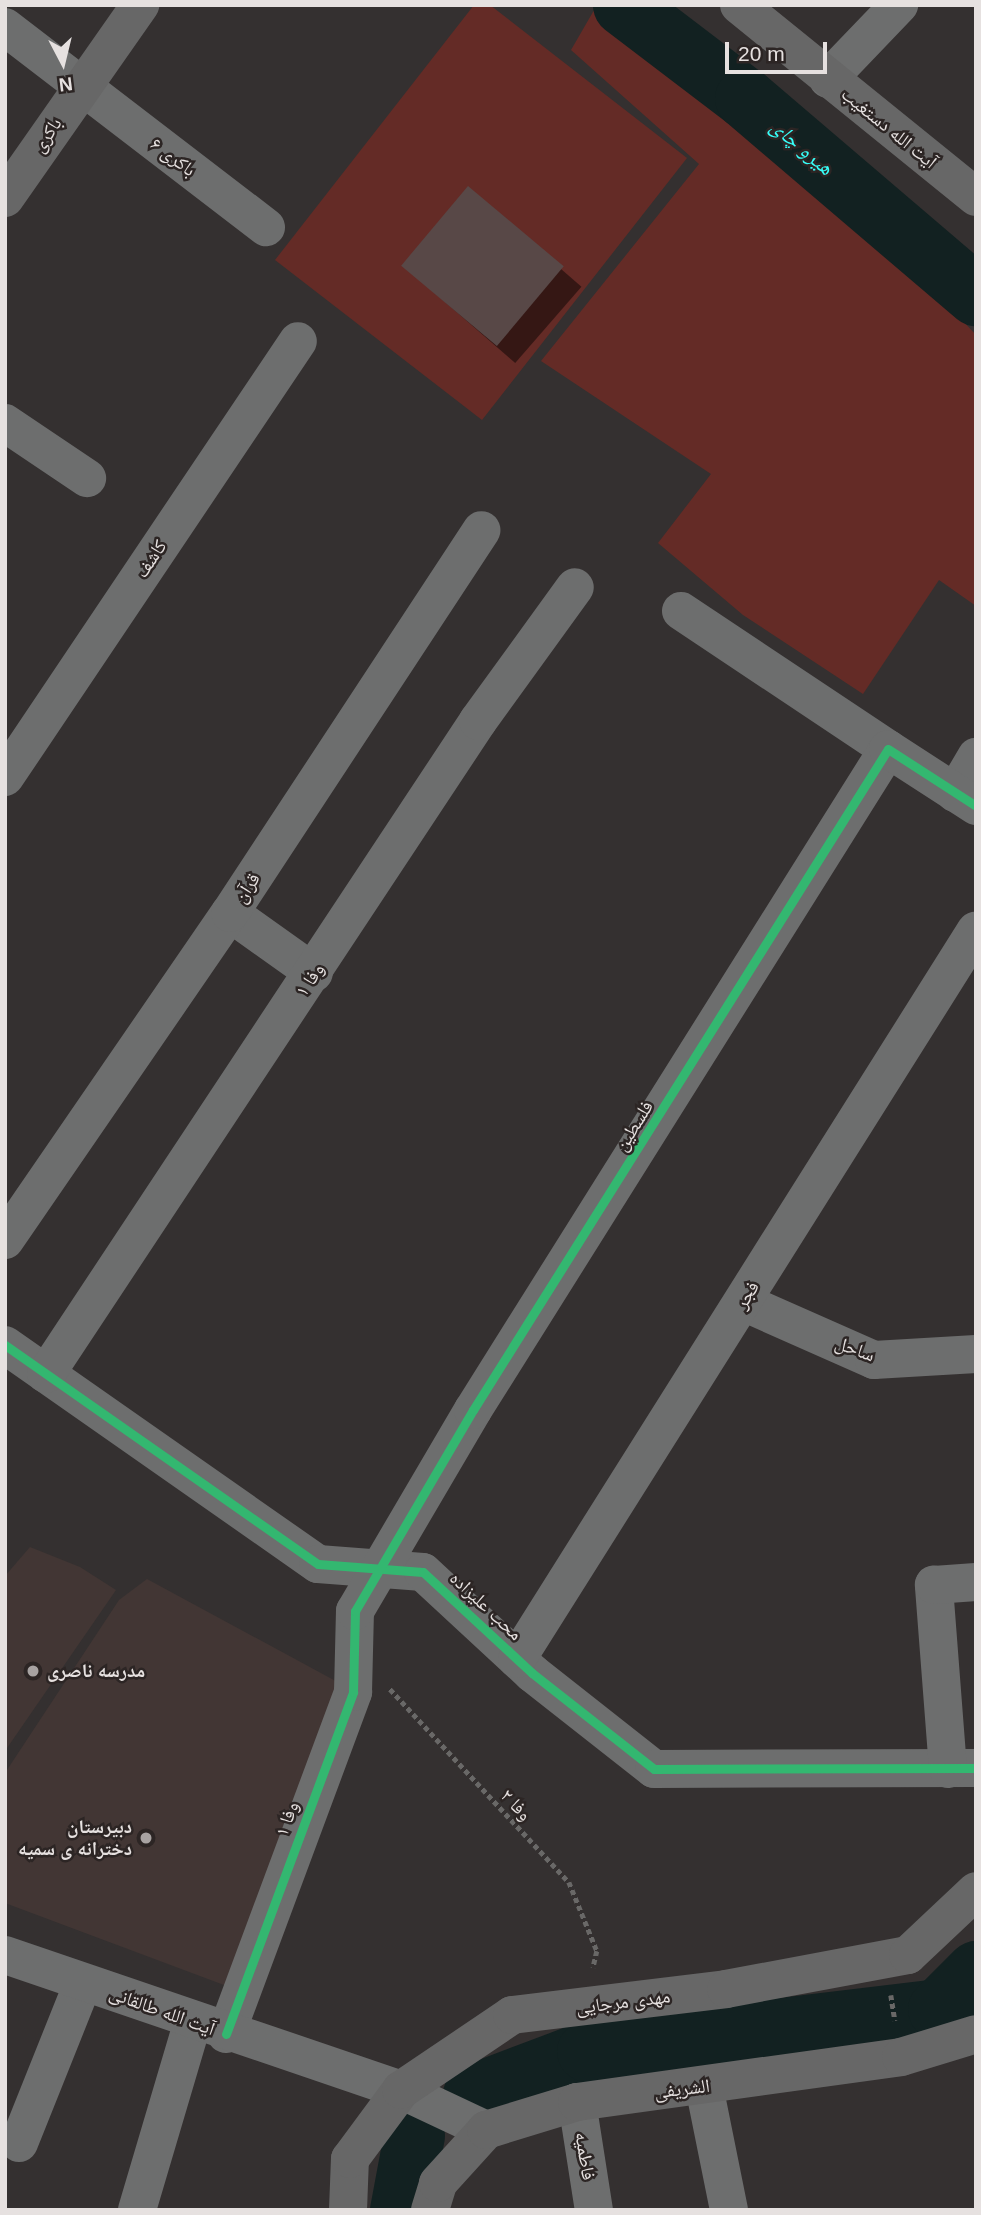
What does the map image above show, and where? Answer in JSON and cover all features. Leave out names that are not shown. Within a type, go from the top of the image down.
[{"type":"main road","name":"باکری","points":[[5,198],[79,86],[140,5]]},
{"type":"main road","name":"آیت الله دستغیب","points":[[739,5],[976,197]]},
{"type":"main road","name":"مهدی مرجایی","points":[[348,2210],[350,2159],[401,2090],[512,2015],[726,1989],[908,1955],[976,1891]]},
{"type":"main road","name":"الشریفی","points":[[486,2130],[577,2102],[901,2057],[976,2034]]},
{"type":"main road","points":[[430,2210],[438,2183],[486,2130]]},
{"type":"street","points":[[828,79],[899,5]]},
{"type":"street","name":"باکری ۶","points":[[5,27],[266,228]]},
{"type":"street","name":"کاشف","points":[[5,777],[298,341]]},
{"type":"street","points":[[5,423],[87,478]]},
{"type":"street","name":"قرآن","points":[[5,1240],[230,913],[482,530]]},
{"type":"street","name":"وفا ۱","points":[[46,1374],[314,973],[478,721],[575,587]]},
{"type":"street","points":[[681,611],[966,799],[976,757]]},
{"type":"street","name":"فلسطین","points":[[355,1611],[473,1410],[888,749]]},
{"type":"street","points":[[230,913],[314,973]]},
{"type":"street","name":"فجر","points":[[517,1659],[976,930]]},
{"type":"street","name":"ساحل","points":[[743,1302],[874,1360],[976,1354]]},
{"type":"street","name":"محب علیزاده","points":[[5,1345],[318,1563],[423,1572],[517,1659],[654,1769],[962,1769]]},
{"type":"street","points":[[962,1769],[934,1585],[976,1582]]},
{"type":"street","name":"وفا ۱","points":[[137,2210],[209,2027],[353,1692],[355,1611]]},
{"type":"street","name":"آیت الله طالقانی","points":[[5,1955],[209,2027],[401,2090],[486,2130]]},
{"type":"street","points":[[19,2143],[83,1983]]},
{"type":"street","points":[[704,2086],[729,2210]]},
{"type":"street","name":"فاطمیه","points":[[577,2102],[594,2210]]},
{"type":"path","points":[[885,1959],[901,2057]]},
{"type":"shaded area","points":[[474,5],[490,5],[687,158],[482,420],[275,260]]},
{"type":"shaded area","points":[[597,5],[909,263],[976,335],[976,606],[939,580],[863,694],[743,615],[658,543],[711,474],[541,361],[699,164],[571,50]]},
{"type":"shaded area","name":"مدرسه ناصری","points":[[30,1547],[80,1567],[116,1590],[5,1751],[5,1576]]},
{"type":"shaded area","name":"دبیرستان دخترانه ی سمیه","points":[[147,1579],[343,1685],[232,1988],[5,1903],[5,1773],[119,1600]]},
{"type":"building","points":[[468,186],[564,266],[497,346],[401,266]]},
{"type":"waterway","name":"هیرو چای","points":[[623,5],[745,98],[976,295]]},
{"type":"waterway","points":[[473,2094],[587,2051],[938,2009],[976,1971]]},
{"type":"waterway","points":[[400,2210],[414,2135]]},
{"type":"cycle path","points":[[226,2034],[353,1692],[355,1611],[473,1410],[888,749],[976,806]]},
{"type":"cycle path","points":[[5,1345],[318,1564],[423,1572],[532,1673],[654,1769],[976,1768]]},
{"type":"place","name":"مدرسه ناصری","points":[[33,1671]]},
{"type":"place","name":"دبیرستان دخترانه ی سمیه","points":[[146,1838]]}]
